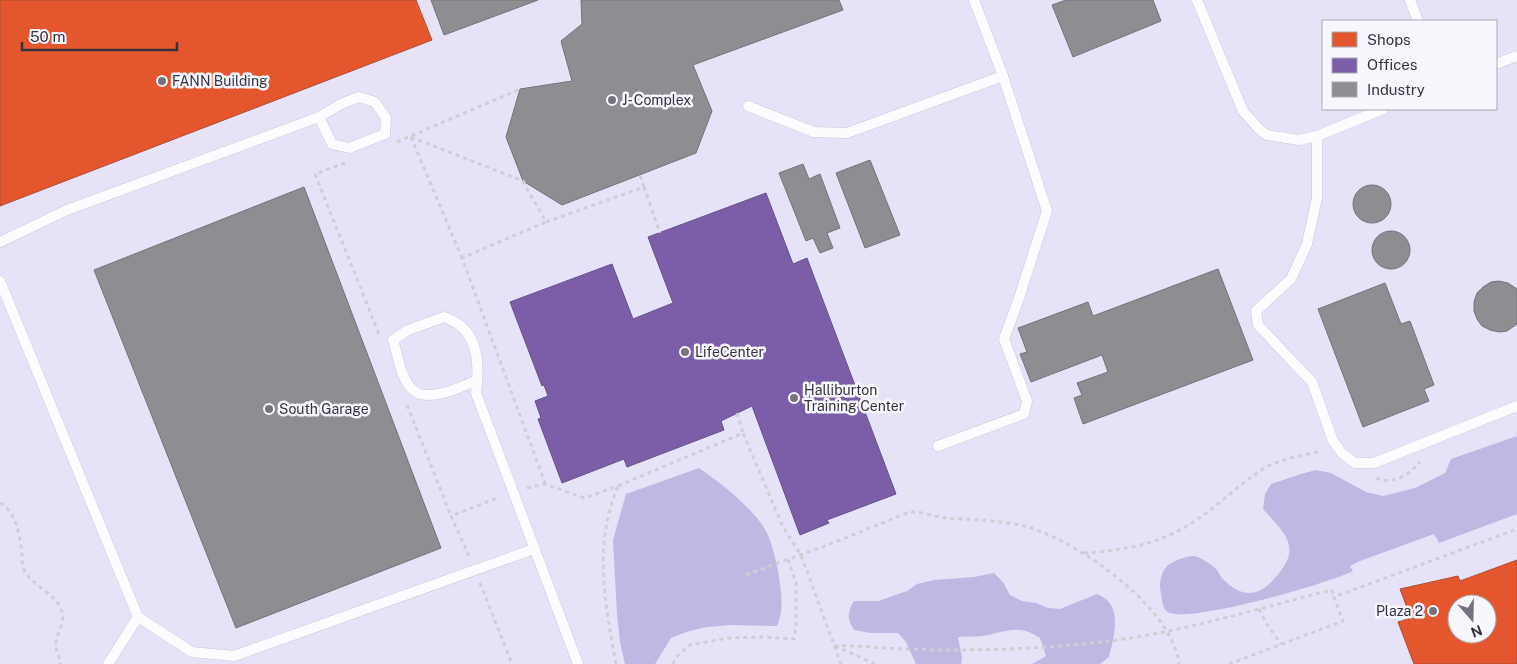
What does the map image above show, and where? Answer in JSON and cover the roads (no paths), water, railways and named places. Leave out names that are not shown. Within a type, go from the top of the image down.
[{"type":"lane","points":[[938,446],[1024,414],[1027,401],[1004,339],[1047,211],[1003,76],[974,0]]},
{"type":"lane","points":[[1197,0],[1243,111],[1258,129],[1267,135],[1299,140],[1317,136],[1382,110]]},
{"type":"lane","points":[[1410,0],[1418,20]]},
{"type":"lane","points":[[1497,64],[1517,56]]},
{"type":"lane","points":[[748,106],[814,132],[846,133],[1003,76]]},
{"type":"lane","points":[[0,242],[67,210],[319,117],[341,104],[359,97],[375,102],[386,118],[385,134],[349,148],[332,144],[319,117]]},
{"type":"lane","points":[[1317,136],[1317,198],[1307,244],[1291,279],[1256,311],[1258,325],[1312,382],[1334,440],[1342,453],[1355,463],[1374,463],[1517,406]]},
{"type":"lane","points":[[0,282],[138,617],[192,652],[234,656],[534,549]]},
{"type":"lane","points":[[478,380],[442,393],[422,395],[412,390],[403,374],[393,340],[408,330],[444,317],[458,324],[469,335],[475,349],[479,370],[478,380],[476,392],[578,664]]},
{"type":"lane","points":[[108,664],[138,617]]},
{"type":"place","name":"FANN Building","points":[[162,81]]},
{"type":"place","name":"J- Complex","points":[[612,100]]},
{"type":"place","name":"LifeCenter","points":[[685,352]]},
{"type":"place","name":"Halliburton Training Center","points":[[794,398]]},
{"type":"place","name":"South Garage","points":[[269,409]]},
{"type":"place","name":"Plaza 2","points":[[1433,611]]}]
